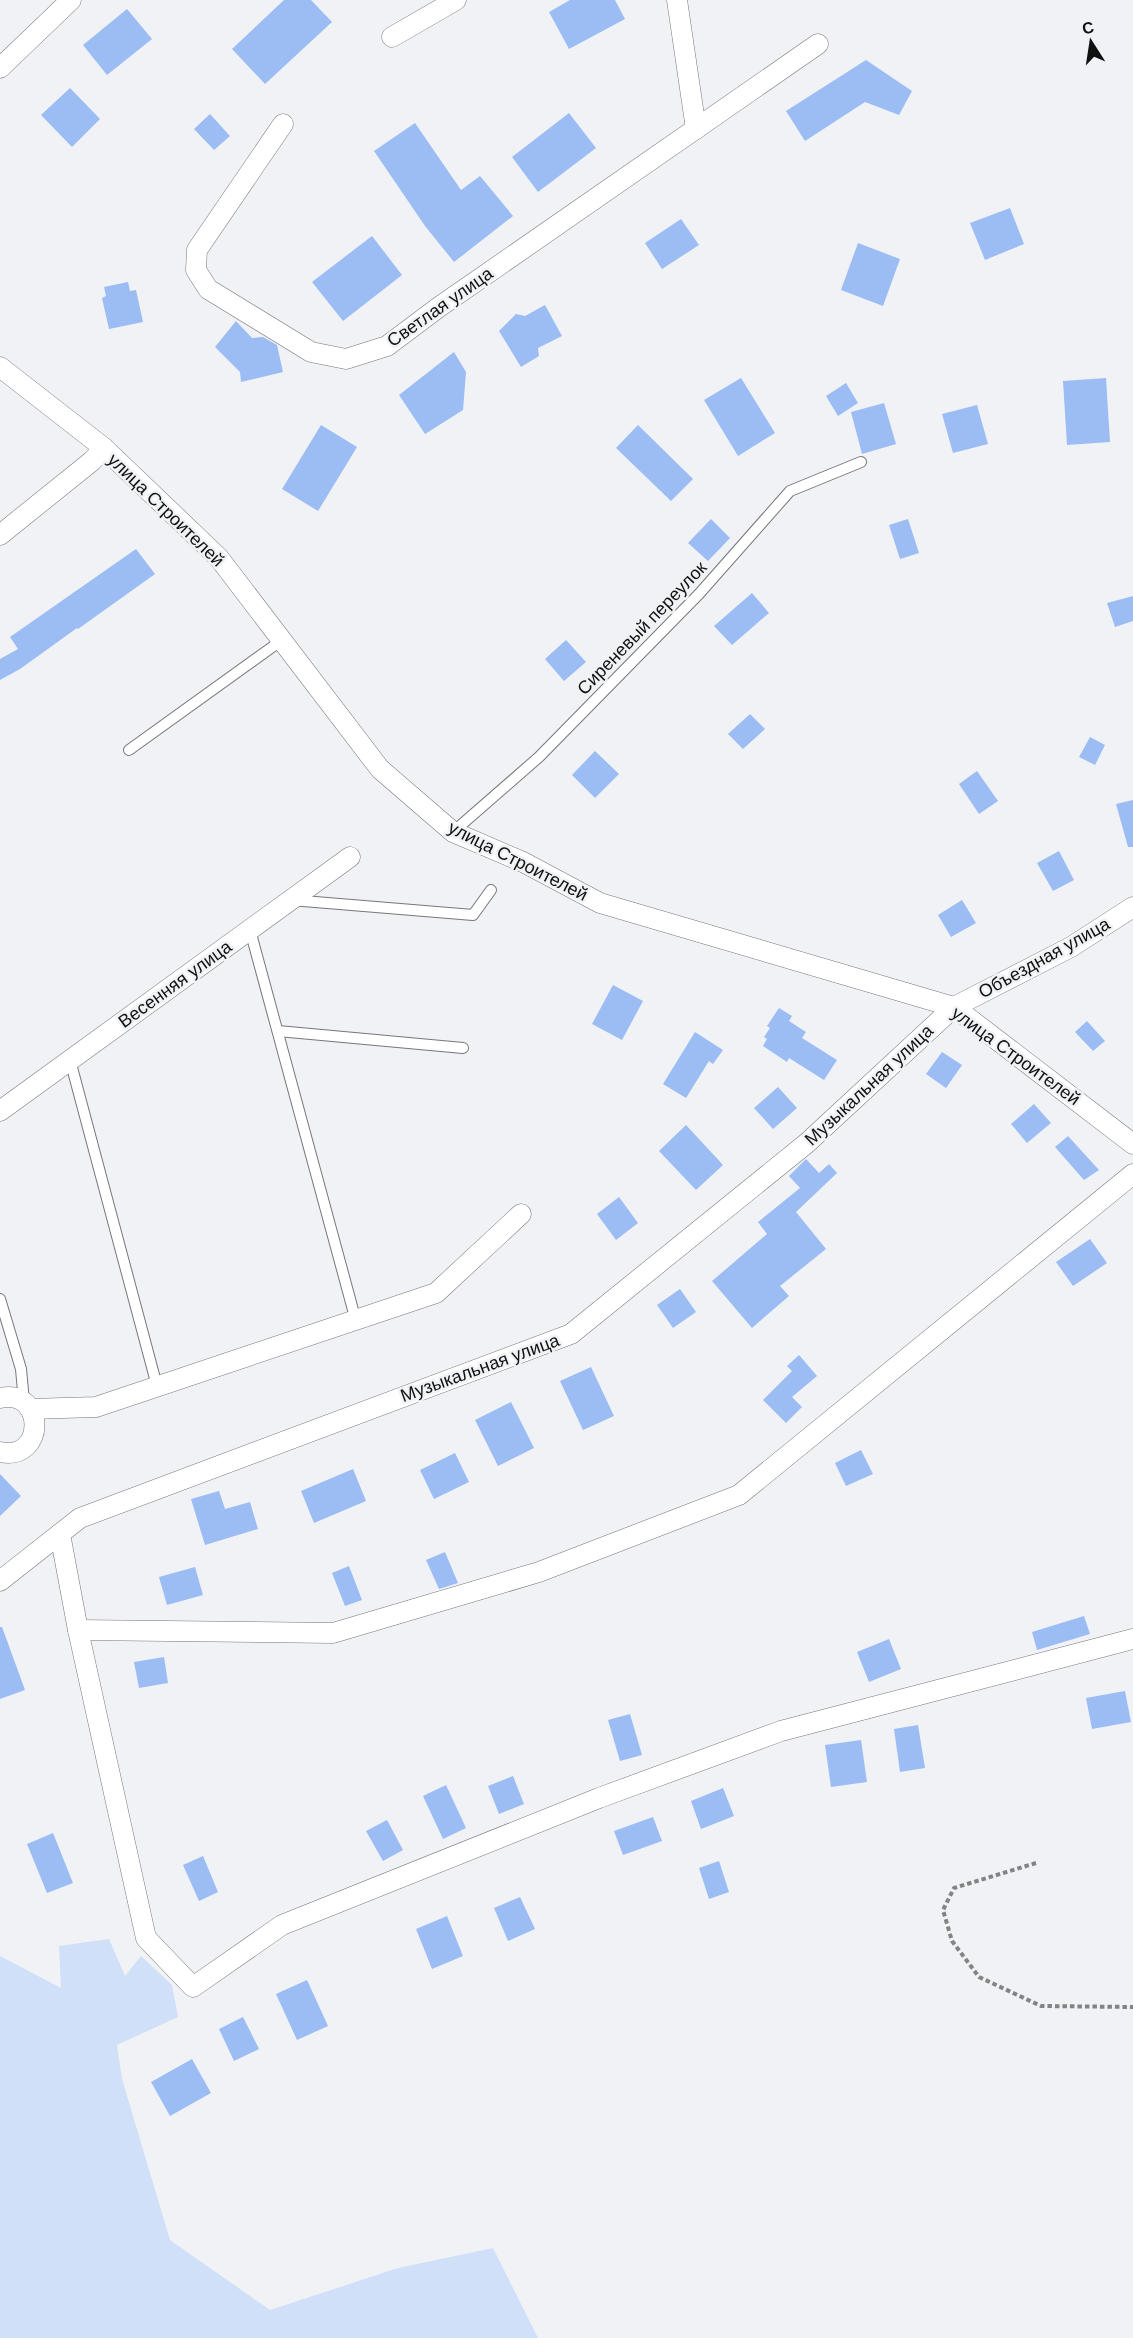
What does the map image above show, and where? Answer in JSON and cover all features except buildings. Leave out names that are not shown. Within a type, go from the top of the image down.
[{"type":"street","points":[[0,68],[71,0]]},
{"type":"street","points":[[392,37],[456,0]]},
{"type":"street","points":[[677,0],[696,129]]},
{"type":"street","name":"Светлая улица","points":[[284,124],[197,250],[196,270],[208,290],[311,352],[346,359],[387,346],[439,307],[818,44]]},
{"type":"street","name":"улица Строителей","points":[[0,367],[104,448],[219,558],[380,769],[453,832],[523,862],[600,903],[954,1007],[1133,1144]]},
{"type":"street","points":[[0,535],[92,461],[104,448]]},
{"type":"street","name":"Весенняя улица","points":[[0,1111],[350,857]]},
{"type":"street","name":"Объездная улица","points":[[954,1007],[1071,947],[1133,907]]},
{"type":"street","name":"Музыкальная улица","points":[[0,1581],[80,1518],[571,1334],[807,1143],[954,1007]]},
{"type":"street","points":[[78,1630],[333,1633],[539,1572],[739,1495],[1133,1174]]},
{"type":"street","points":[[0,1398],[15,1398],[27,1405],[96,1407],[356,1322],[436,1293],[521,1214]]},
{"type":"street","points":[[0,1452],[13,1453],[29,1444],[36,1426],[27,1405]]},
{"type":"street","points":[[60,1534],[78,1630],[146,1938],[193,1987],[282,1925],[642,1782],[781,1731],[1133,1639]]},
{"type":"lane","name":"Сиреневый переулок","points":[[453,832],[539,757],[699,594],[790,492],[861,462]]},
{"type":"lane","points":[[129,750],[282,640]]},
{"type":"lane","points":[[291,900],[473,915],[491,890]]},
{"type":"lane","points":[[250,930],[356,1322]]},
{"type":"lane","points":[[278,1031],[464,1048]]},
{"type":"lane","points":[[70,1060],[157,1386]]},
{"type":"lane","points":[[0,1299],[21,1369],[27,1405]]},
{"type":"path","points":[[1036,1863],[954,1888],[943,1910],[952,1941],[979,1977],[1041,2006],[1133,2007]]},
{"type":"shaded area","points":[[109,1939],[125,1976],[141,1956],[172,1985],[178,2017],[117,2045],[122,2079],[170,2240],[270,2310],[398,2268],[493,2248],[538,2338],[0,2338],[0,1956],[61,1988],[59,1946]]}]
